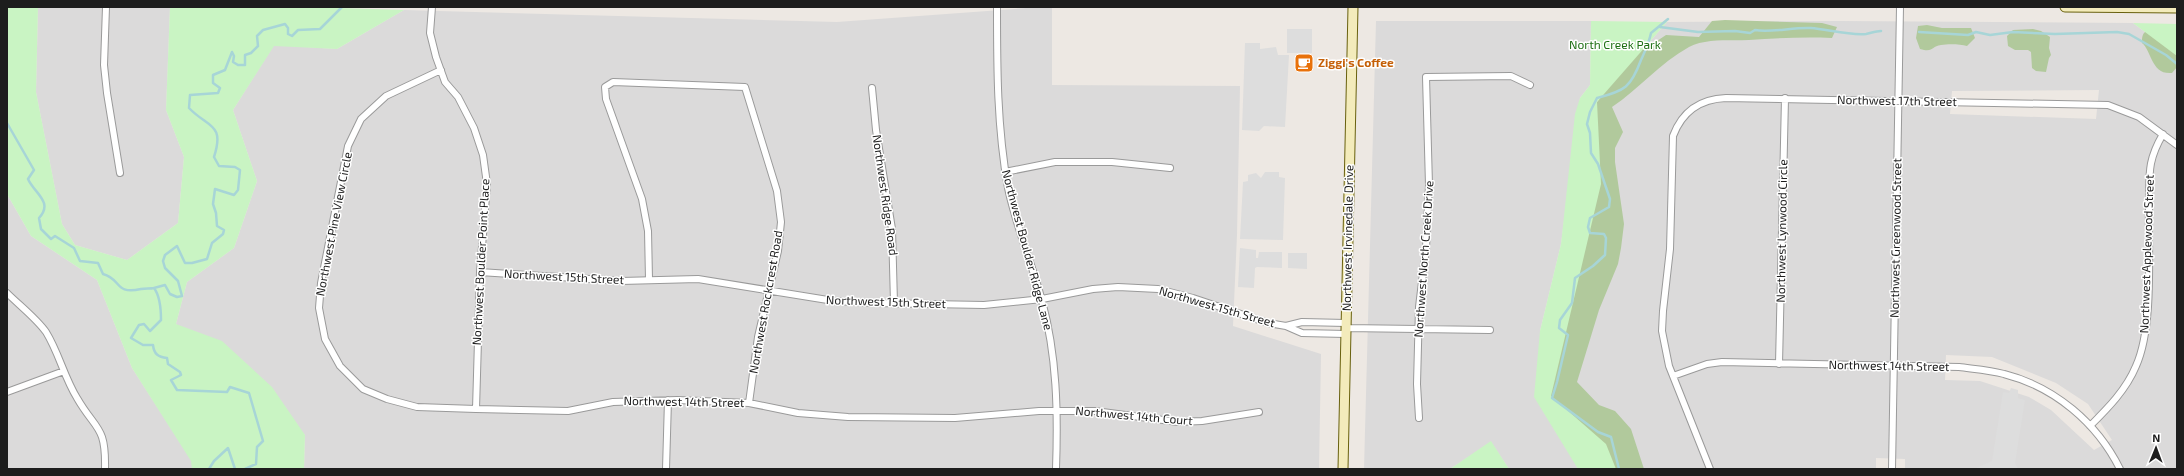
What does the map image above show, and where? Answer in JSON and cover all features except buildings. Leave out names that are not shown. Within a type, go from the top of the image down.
[{"type":"main road","name":"Northwest Irvinedale Drive","points":[[1343,469],[1352,7]]},
{"type":"main road","points":[[2066,7],[2177,8]]},
{"type":"street","points":[[106,7],[104,64],[107,93],[120,173]]},
{"type":"street","name":"Northwest Boulder Point Place","points":[[432,7],[430,33],[441,70],[445,82],[458,97],[474,128],[483,155],[487,184],[480,272],[476,409]]},
{"type":"street","name":"Northwest Boulder Ridge Lane","points":[[997,7],[998,110],[1005,172],[1022,241],[1042,299],[1053,356],[1056,411],[1056,469]]},
{"type":"street","name":"Northwest Greenwood Street","points":[[1892,469],[1900,7]]},
{"type":"street","name":"Northwest Pine View Circle","points":[[363,390],[340,366],[325,339],[319,308],[321,283],[348,146],[361,120],[386,96],[441,70]]},
{"type":"street","name":"Northwest North Creek Drive","points":[[1420,418],[1417,384],[1418,329],[1429,208],[1426,77],[1511,76],[1530,85]]},
{"type":"street","name":"Northwest Rockcrest Road","points":[[649,279],[648,231],[642,199],[606,99],[605,87],[613,82],[744,87],[777,191],[780,215],[778,251],[758,337],[749,403]]},
{"type":"street","name":"Northwest Ridge Road","points":[[872,88],[876,130],[892,229],[894,303]]},
{"type":"street","name":"Northwest 17th Street","points":[[1710,469],[1673,376],[1666,355],[1662,331],[1670,249],[1673,136],[1680,121],[1690,109],[1704,101],[1718,98],[1785,98],[2108,105],[2138,116],[2177,145]]},
{"type":"street","name":"Northwest Lynwood Circle","points":[[1779,364],[1785,98]]},
{"type":"street","name":"Northwest Applewood Street","points":[[2090,426],[2122,390],[2136,366],[2143,345],[2147,312],[2150,162],[2163,134]]},
{"type":"street","points":[[1005,172],[1061,162],[1112,162],[1170,168]]},
{"type":"street","name":"Northwest 15th Street","points":[[480,272],[621,281],[649,279],[698,279],[834,301],[894,303],[984,305],[1042,299],[1093,289],[1118,287],[1158,289],[1206,302],[1268,323],[1286,326],[1302,333],[1346,328]]},
{"type":"street","points":[[7,293],[45,331],[59,356],[77,399],[101,432],[105,442],[105,469]]},
{"type":"street","name":"Northwest 15th Street","points":[[1286,326],[1302,322],[1346,328],[1490,330]]},
{"type":"street","name":"Northwest 14th Street","points":[[1673,376],[1715,363],[1959,367],[2011,376],[2054,395],[2090,426]]},
{"type":"street","points":[[7,392],[64,371]]},
{"type":"street","name":"Northwest 14th Street","points":[[363,390],[387,399],[417,407],[476,409],[568,411],[613,402],[668,400],[749,403],[798,413],[848,417],[955,418],[1056,411]]},
{"type":"street","points":[[666,469],[668,400]]},
{"type":"street","name":"Northwest 14th Court","points":[[1056,411],[1120,413],[1178,422],[1202,421],[1259,412]]},
{"type":"street","points":[[2090,426],[2109,450],[2120,469]]},
{"type":"shaded area","points":[[38,7],[170,7],[166,110],[184,157],[178,223],[127,260],[75,245],[62,224],[36,92]]},
{"type":"shaded area","points":[[1052,7],[1052,85],[1240,86],[1237,235],[1233,326],[1321,354],[1319,469],[304,469],[305,435],[176,324],[187,282],[234,248],[257,181],[233,110],[274,45],[337,49],[404,10],[837,22]]},
{"type":"shaded area","points":[[1376,21],[1591,21],[1590,85],[1580,98],[1561,244],[1540,331],[1569,451],[1578,469],[1509,469],[1491,442],[1450,469],[1364,469]]},
{"type":"shaded area","points":[[1840,21],[2133,23],[2177,56],[2177,469],[1905,469],[1905,459],[1876,458],[1876,469],[1616,469],[1551,396],[1597,102],[1667,22]],"holes":[[[2099,90],[2096,119],[1950,114],[1952,91]],[[1946,355],[1992,357],[2056,383],[2088,404],[2112,440],[2094,450],[2051,410],[2029,397],[1980,381],[1945,380]]]},
{"type":"shaded area","points":[[1287,29],[1312,29],[1312,53],[1287,53]]},
{"type":"shaded area","points":[[1245,43],[1260,43],[1260,49],[1276,47],[1278,55],[1289,55],[1285,127],[1264,126],[1259,131],[1242,130]]},
{"type":"shaded area","points":[[1265,172],[1279,172],[1279,177],[1285,178],[1283,240],[1240,239],[1243,182],[1248,181],[1248,175],[1256,173],[1261,178]]},
{"type":"shaded area","points":[[7,194],[31,236],[97,280],[132,368],[192,461],[192,469],[7,469]]},
{"type":"shaded area","points":[[1240,248],[1256,250],[1256,258],[1258,258],[1259,252],[1282,252],[1282,268],[1257,267],[1255,268],[1254,288],[1238,287]]},
{"type":"shaded area","points":[[1288,253],[1307,253],[1307,269],[1288,268]]},
{"type":"shaded area","points":[[2011,388],[2018,390],[2018,398],[2025,400],[2015,463],[2018,469],[1974,469],[1992,461],[2003,392],[2009,393]]},
{"type":"green space","points":[[7,7],[38,7],[36,92],[62,224],[75,245],[127,260],[178,223],[184,157],[166,110],[170,7],[307,7],[404,10],[337,49],[274,46],[233,110],[257,181],[234,248],[187,282],[176,324],[222,341],[272,387],[305,435],[304,469],[192,469],[191,461],[132,368],[97,280],[31,236],[7,194]]},
{"type":"green space","points":[[1725,20],[1822,23],[1837,27],[1832,38],[1719,40],[1696,44],[1678,53],[1612,107],[1623,132],[1615,148],[1615,162],[1624,224],[1621,248],[1618,264],[1599,310],[1577,382],[1599,405],[1615,411],[1631,429],[1644,469],[1604,469],[1546,398],[1582,121],[1642,45],[1654,43],[1666,35],[1699,37],[1712,21]]},
{"type":"green space","name":"North Creek Park","points":[[1591,21],[1667,22],[1597,102],[1601,184],[1551,396],[1606,444],[1616,469],[1578,469],[1534,397],[1540,331],[1561,244],[1575,114],[1580,98],[1590,85]]},
{"type":"green space","points":[[2133,23],[2177,24],[2177,56]]},
{"type":"green space","points":[[1927,25],[1942,28],[1971,28],[1975,38],[1967,46],[1947,44],[1930,50],[1920,49],[1916,38],[1918,26]]},
{"type":"green space","points":[[2033,29],[2041,31],[2050,37],[2049,48],[2051,55],[2046,72],[2036,71],[2032,68],[2031,52],[2028,50],[2015,50],[2008,46],[2007,36],[2013,30]]},
{"type":"green space","points":[[2148,30],[2177,44],[2177,67],[2172,73],[2165,73],[2156,66],[2142,43],[2143,35]]},
{"type":"green space","points":[[1491,441],[1509,469],[1450,469]]},
{"type":"waterway","points":[[245,469],[256,464],[257,447],[263,441],[249,393],[230,387],[227,392],[177,390],[171,380],[181,375],[180,372],[168,364],[167,358],[161,357],[157,354],[154,351],[153,345],[143,345],[131,338],[139,325],[144,324],[150,331],[161,320],[159,299],[154,288],[165,285],[170,294],[177,297],[182,296],[178,281],[165,268],[163,261],[165,255],[177,246],[185,263],[192,263],[207,259],[212,243],[223,234],[224,230],[217,226],[216,213],[213,204],[215,189],[234,195],[238,190],[240,170],[235,167],[219,166],[214,157],[217,146],[216,132],[213,127],[189,108],[190,95],[218,93],[220,88],[213,83],[213,75],[225,70],[232,52],[234,56],[233,62],[238,65],[245,65],[245,55],[251,53],[258,46],[257,36],[263,30],[285,24],[288,28],[288,34],[292,36],[298,30],[320,29],[342,7]]},
{"type":"waterway","points":[[1619,469],[1611,437],[1598,432],[1552,398],[1568,335],[1559,328],[1560,320],[1572,303],[1575,278],[1593,266],[1605,255],[1606,238],[1604,234],[1590,233],[1588,227],[1590,218],[1609,207],[1610,199],[1598,164],[1591,153],[1590,133],[1587,124],[1590,112],[1597,98],[1621,90],[1630,82],[1648,44],[1651,33],[1668,19]]},
{"type":"waterway","points":[[1660,27],[1698,32],[1735,31],[1750,33],[1755,30],[1768,31],[1804,28],[1860,34],[1881,31]]},
{"type":"waterway","points":[[1919,32],[1968,35],[1976,32],[1990,35],[2013,32],[2055,34],[2117,32],[2129,34],[2166,55],[2177,64]]},
{"type":"waterway","points":[[7,123],[34,170],[28,179],[44,202],[43,212],[39,218],[41,229],[51,239],[55,236],[74,248],[80,261],[98,263],[103,274],[109,276],[122,288],[126,290],[154,288]]},
{"type":"waterway","points":[[209,469],[214,461],[228,448],[235,469]]},
{"type":"place","name":"Ziggi's Coffee","points":[[1304,63]]}]
